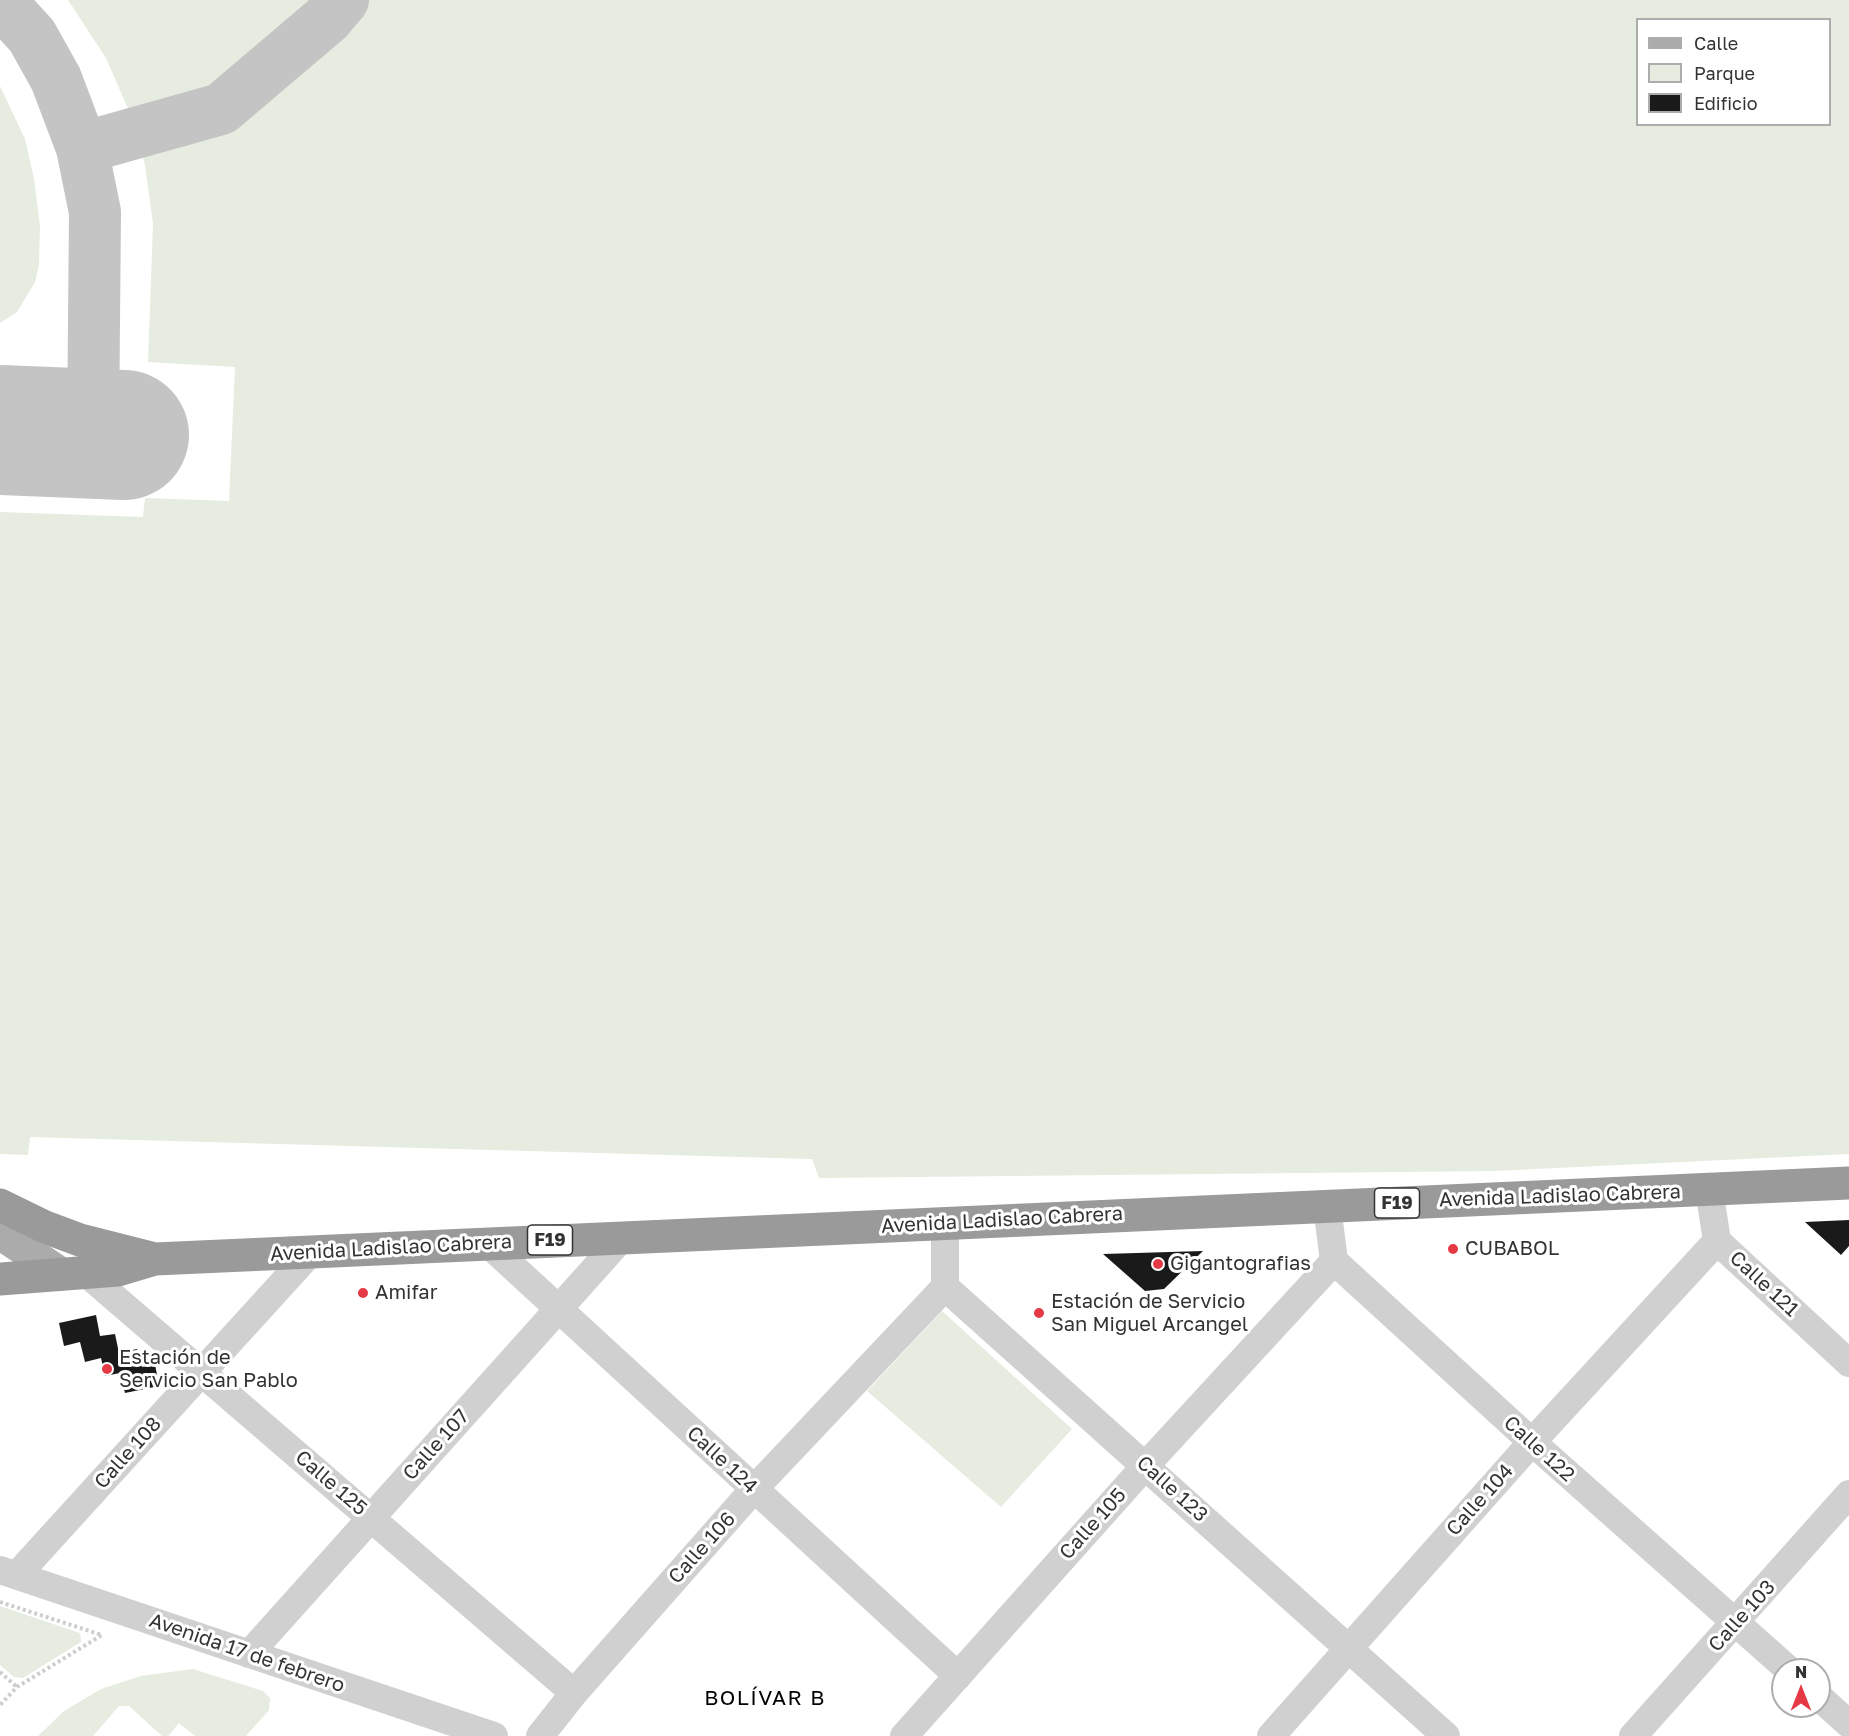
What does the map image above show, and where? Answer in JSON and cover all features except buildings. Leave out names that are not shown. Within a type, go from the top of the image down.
[{"type":"highway","name":"Avenida Ladislao Cabrera","points":[[0,1279],[118,1270],[155,1259],[1849,1183]]},
{"type":"highway","name":"Avenida Ladislao Cabrera","points":[[0,1205],[45,1227],[80,1240],[155,1259]]},
{"type":"main road","points":[[0,1233],[74,1274]]},
{"type":"street","name":"Calle 121","points":[[1709,1189],[1717,1241],[1849,1362]]},
{"type":"street","points":[[1327,1206],[1334,1261]]},
{"type":"street","points":[[945,1222],[945,1287]]},
{"type":"street","name":"Calle 107","points":[[249,1654],[623,1237]]},
{"type":"street","name":"Calle 104","points":[[1271,1736],[1532,1442],[1717,1241]]},
{"type":"street","name":"Calle 124","points":[[487,1243],[958,1676]]},
{"type":"street","name":"Calle 108","points":[[8,1573],[203,1372],[312,1251]]},
{"type":"street","name":"Calle 122","points":[[1334,1261],[1532,1442],[1776,1658]]},
{"type":"street","name":"Calle 105","points":[[904,1736],[1146,1465],[1334,1261]]},
{"type":"street","name":"Calle 125","points":[[74,1274],[203,1372],[574,1693]]},
{"type":"street","name":"Calle 123","points":[[945,1287],[1446,1736]]},
{"type":"street","name":"Calle 106","points":[[540,1736],[574,1693],[754,1489],[945,1287]]},
{"type":"street","name":"Calle 103","points":[[1633,1736],[1849,1494]]},
{"type":"street","name":"Avenida 17 de febrero","points":[[8,1573],[494,1736]]},
{"type":"street","points":[[1831,1708],[1849,1724]]},
{"type":"path","points":[[0,1602],[102,1635],[17,1687],[0,1705]]},
{"type":"path","points":[[0,1672],[17,1687]]},
{"type":"green space","points":[[68,0],[1849,0],[1849,1154],[1494,1171],[819,1178],[812,1159],[30,1137],[28,1155],[0,1154],[0,512],[143,517],[145,498],[229,501],[235,367],[148,362],[153,224],[145,165],[129,111],[106,58]]},
{"type":"green space","points":[[0,86],[25,139],[34,179],[40,226],[39,265],[35,282],[17,312],[0,323]]},
{"type":"green space","points":[[942,1311],[1072,1429],[1001,1507],[867,1391]]},
{"type":"green space","points":[[0,1606],[80,1633],[81,1642],[23,1678],[14,1677],[0,1665]]},
{"type":"green space","points":[[193,1669],[263,1691],[270,1698],[269,1710],[246,1736],[195,1736],[179,1723],[168,1736],[162,1736],[129,1706],[119,1706],[93,1736],[38,1736],[64,1711],[101,1689],[141,1676]]},
{"type":"taxiway","points":[[82,148],[221,109],[327,19],[343,0]]},
{"type":"taxiway","points":[[0,1],[32,36],[56,79],[82,148],[95,212],[93,433]]},
{"type":"runway","points":[[0,430],[124,435]]},
{"type":"place","name":"CUBABOL","points":[[1453,1249]]},
{"type":"place","name":"Gigantografias","points":[[1158,1264]]},
{"type":"place","name":"Amifar","points":[[363,1293]]},
{"type":"place","name":"Estación de Servicio San Miguel Arcangel","points":[[1039,1313]]},
{"type":"place","name":"Estación de Servicio San Pablo","points":[[107,1369]]},
{"type":"district","name":"BOLÍVAR B","points":[[765,1698]]}]
